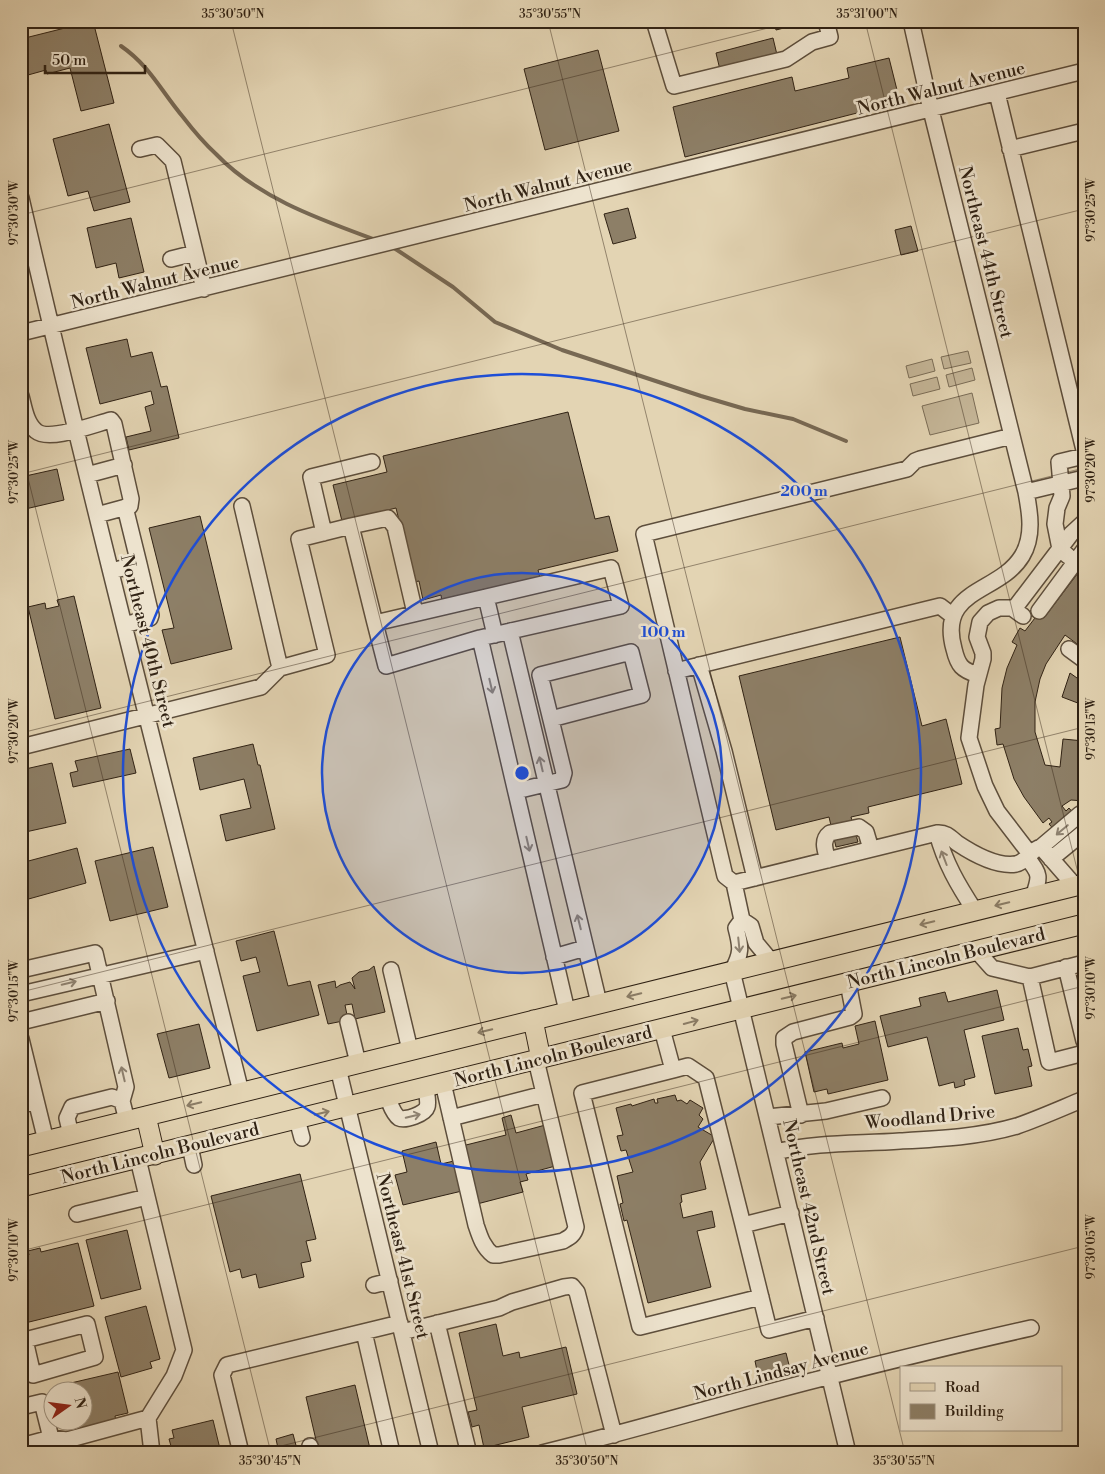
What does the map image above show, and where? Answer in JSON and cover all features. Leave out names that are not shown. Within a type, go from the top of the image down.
[{"type":"main road","points":[[21,1147],[1080,885]]},
{"type":"main road","name":"North Lincoln Boulevard","points":[[21,1188],[1084,924]]},
{"type":"main road","points":[[532,1020],[539,1059]]},
{"type":"main road","points":[[146,1116],[147,1157]]},
{"type":"street","points":[[656,21],[655,24],[674,86],[786,59],[812,42],[830,37],[826,21]]},
{"type":"street","name":"Northeast 44th Street","points":[[911,21],[1030,514],[1030,533],[1022,556],[1008,572],[966,598],[953,616]]},
{"type":"street","name":"North Walnut Avenue","points":[[21,333],[1084,71]]},
{"type":"street","points":[[996,94],[1084,450]]},
{"type":"street","points":[[1010,149],[1084,131]]},
{"type":"street","points":[[140,149],[157,145],[173,161],[204,289]]},
{"type":"street","name":"Northeast 40th Street","points":[[21,198],[146,716],[241,1092]]},
{"type":"street","points":[[171,259],[195,253]]},
{"type":"street","points":[[21,396],[29,422],[41,435],[51,435],[111,420],[114,424],[131,499],[130,506],[97,515]]},
{"type":"street","points":[[771,961],[756,943],[751,926],[742,920],[734,883],[725,876],[644,534],[907,469],[920,459],[1012,436]]},
{"type":"street","points":[[1064,552],[1055,524],[1057,508],[1062,496],[1062,483],[1058,462],[1084,456]]},
{"type":"street","points":[[324,533],[310,477],[372,462]]},
{"type":"street","points":[[87,474],[124,465]]},
{"type":"street","points":[[1026,492],[1084,478]]},
{"type":"street","points":[[242,506],[280,668]]},
{"type":"street","points":[[124,625],[150,618],[151,615],[125,507]]},
{"type":"street","points":[[21,747],[261,687],[280,668],[327,655],[299,539],[388,518],[395,528],[415,613]]},
{"type":"street","points":[[1033,897],[1038,881],[1038,873],[1033,853],[997,810],[985,786],[970,743],[969,730],[978,675],[983,657],[977,637],[980,622],[985,615],[993,610],[1005,608],[1019,612],[1064,552],[1071,534],[1084,522]]},
{"type":"street","points":[[351,526],[375,623],[386,666],[480,638],[621,606],[611,568],[375,623]]},
{"type":"street","points":[[1039,611],[1084,550]]},
{"type":"street","points":[[111,572],[139,564]]},
{"type":"street","points":[[486,597],[495,635]]},
{"type":"street","points":[[676,671],[940,606],[953,616],[950,627],[951,637],[958,662],[964,670],[978,675]]},
{"type":"street","points":[[510,631],[599,1004]]},
{"type":"street","points":[[480,638],[567,1011]]},
{"type":"street","points":[[1068,649],[1084,660]]},
{"type":"street","points":[[516,791],[562,780],[564,773],[540,675],[631,652],[642,696],[551,719]]},
{"type":"street","points":[[699,665],[724,751],[755,878]]},
{"type":"street","points":[[734,883],[937,833],[946,834],[967,849],[990,860],[1014,864],[1023,861],[1080,814],[1084,814]]},
{"type":"street","points":[[828,860],[824,842],[830,833],[860,827],[866,832],[871,849]]},
{"type":"street","points":[[1051,859],[1084,832]]},
{"type":"street","points":[[937,833],[949,868],[975,911]]},
{"type":"street","points":[[1033,853],[1051,859],[1080,885]]},
{"type":"street","points":[[732,971],[740,958],[741,951],[736,928],[742,920]]},
{"type":"street","points":[[554,957],[585,948]]},
{"type":"street","points":[[976,950],[992,968],[1030,977],[1084,963]]},
{"type":"street","points":[[21,994],[206,951]]},
{"type":"street","points":[[21,970],[96,953],[126,1087],[122,1101],[127,1121]]},
{"type":"street","points":[[1066,967],[1084,1042]]},
{"type":"street","points":[[391,970],[410,1050]]},
{"type":"street","name":"Northeast 42nd Street","points":[[732,971],[848,1453]]},
{"type":"street","points":[[1030,977],[1049,1062],[1084,1053]]},
{"type":"street","points":[[801,1115],[784,1038],[793,1032],[850,1017],[854,1014],[848,982]]},
{"type":"street","points":[[21,1022],[106,1001]]},
{"type":"street","points":[[348,1022],[358,1063]]},
{"type":"street","points":[[662,1029],[673,1070]]},
{"type":"street","points":[[21,1039],[29,1103],[46,1141]]},
{"type":"street","points":[[435,1085],[451,1118],[476,1224],[487,1250],[493,1255],[499,1255],[563,1241],[575,1232],[576,1227],[544,1094],[539,1059]]},
{"type":"street","points":[[761,1297],[640,1327],[582,1093],[688,1066],[706,1078],[743,1225],[761,1297],[769,1330],[816,1318]]},
{"type":"street","name":"Northeast 41st Street","points":[[338,1068],[431,1453]]},
{"type":"street","points":[[387,1097],[399,1118],[421,1114],[427,1107],[435,1085]]},
{"type":"street","points":[[451,1118],[544,1094]]},
{"type":"street","points":[[71,1135],[67,1118],[72,1107],[112,1097],[122,1101]]},
{"type":"street","points":[[768,1118],[826,1111],[882,1098]]},
{"type":"street","name":"Woodland Drive","points":[[776,1152],[812,1145],[930,1139],[993,1131],[1048,1115],[1084,1098]]},
{"type":"street","points":[[297,1119],[302,1138]]},
{"type":"street","points":[[190,1146],[194,1165]]},
{"type":"street","points":[[147,1157],[147,1197],[184,1350],[174,1376],[148,1418],[152,1453]]},
{"type":"street","points":[[77,1214],[147,1197]]},
{"type":"street","points":[[743,1225],[790,1213]]},
{"type":"street","points":[[374,1285],[390,1281]]},
{"type":"street","points":[[241,1453],[222,1375],[227,1365],[364,1332],[437,1323],[499,1308],[512,1302],[572,1286],[578,1292],[614,1435]]},
{"type":"street","points":[[437,1323],[468,1450]]},
{"type":"street","points":[[86,1324],[95,1356],[33,1375],[25,1359],[25,1340],[86,1324]]},
{"type":"street","name":"North Lindsay Avenue","points":[[542,1453],[830,1376],[1031,1328]]},
{"type":"street","points":[[364,1332],[392,1453]]},
{"type":"street","points":[[21,1407],[42,1402],[51,1438]]},
{"type":"street","points":[[21,1446],[51,1438],[68,1440],[148,1418]]},
{"type":"shaded area","points":[[968,351],[971,363],[944,369],[941,357]]},
{"type":"shaded area","points":[[932,359],[935,371],[909,378],[906,366]]},
{"type":"shaded area","points":[[972,368],[975,380],[949,387],[946,375]]},
{"type":"shaded area","points":[[937,377],[940,389],[913,396],[910,384]]},
{"type":"shaded area","points":[[972,393],[979,423],[930,435],[922,406]]},
{"type":"building","points":[[93,21],[114,103],[81,111],[70,68],[47,74],[46,70],[28,75],[21,51],[21,39]]},
{"type":"building","points":[[774,21],[811,21],[776,30]]},
{"type":"building","points":[[773,38],[778,59],[721,74],[716,53]]},
{"type":"building","points":[[598,50],[619,131],[545,150],[524,69]]},
{"type":"building","points":[[889,58],[900,102],[685,157],[673,107],[792,77],[795,91],[849,78],[847,68]]},
{"type":"building","points":[[109,124],[130,202],[94,211],[88,191],[68,196],[53,139]]},
{"type":"building","points":[[628,208],[636,238],[613,244],[604,214]]},
{"type":"building","points":[[131,218],[144,272],[119,278],[116,263],[96,268],[87,228]]},
{"type":"building","points":[[911,226],[918,251],[901,255],[895,230]]},
{"type":"building","points":[[127,339],[131,357],[152,352],[161,387],[167,386],[179,438],[129,450],[126,437],[151,431],[145,407],[154,404],[151,391],[100,404],[86,348]]},
{"type":"building","points":[[568,412],[595,519],[609,516],[618,551],[538,570],[540,578],[442,602],[441,595],[423,600],[419,581],[414,582],[396,508],[342,521],[333,485],[387,472],[383,456]]},
{"type":"building","points":[[57,469],[64,500],[21,510],[21,477]]},
{"type":"building","points":[[200,516],[232,649],[171,664],[162,630],[174,628],[149,528]]},
{"type":"building","points":[[1084,565],[1084,649],[1065,635],[1046,664],[1040,679],[1035,702],[1035,732],[1045,765],[1060,767],[1063,739],[1084,741],[1084,801],[1071,800],[1062,806],[1066,811],[1069,808],[1084,826],[1065,842],[1049,824],[1052,822],[1049,818],[1043,823],[1024,797],[1014,779],[1003,744],[997,745],[995,729],[1000,728],[1002,688],[1007,668],[1017,645],[1012,642],[1020,628],[1025,631],[1038,614],[1044,618]]},
{"type":"building","points":[[74,596],[101,708],[55,719],[28,607],[45,603],[46,609],[59,606],[57,600]]},
{"type":"building","points":[[900,637],[922,726],[946,719],[962,784],[868,807],[869,813],[851,817],[858,842],[836,847],[829,817],[776,830],[739,676]]},
{"type":"building","points":[[21,653],[28,682],[21,683]]},
{"type":"building","points":[[1070,673],[1084,683],[1083,705],[1062,697]]},
{"type":"building","points":[[1084,739],[1084,759],[1081,758]]},
{"type":"building","points":[[253,744],[258,765],[260,765],[275,829],[226,841],[220,815],[251,808],[244,779],[200,790],[193,758]]},
{"type":"building","points":[[130,749],[136,773],[73,787],[70,773],[78,771],[75,761]]},
{"type":"building","points":[[52,763],[66,823],[21,833],[21,770]]},
{"type":"building","points":[[153,847],[168,907],[110,921],[95,861]]},
{"type":"building","points":[[77,848],[86,883],[25,900],[21,887],[21,863]]},
{"type":"building","points":[[274,931],[288,986],[310,981],[319,1015],[257,1031],[243,976],[260,972],[256,957],[241,961],[236,941]]},
{"type":"building","points":[[374,966],[385,1012],[355,1019],[352,1004],[345,1005],[348,1020],[328,1024],[318,985],[335,981],[336,988],[350,982],[355,989],[352,978],[359,972],[369,970]]},
{"type":"building","points":[[997,990],[1004,1020],[964,1030],[975,1077],[964,1080],[965,1085],[955,1088],[954,1082],[939,1086],[927,1037],[888,1047],[880,1016],[921,1006],[919,998],[945,992],[948,1002]]},
{"type":"building","points":[[875,1021],[888,1080],[828,1094],[827,1089],[814,1092],[805,1052],[842,1043],[843,1048],[859,1044],[855,1026]]},
{"type":"building","points":[[199,1024],[210,1068],[169,1078],[157,1034]]},
{"type":"building","points":[[1018,1028],[1023,1050],[1028,1049],[1032,1066],[1028,1067],[1032,1086],[995,1094],[982,1036]]},
{"type":"building","points":[[675,1095],[677,1101],[681,1100],[687,1104],[690,1100],[703,1108],[699,1115],[703,1119],[698,1127],[715,1137],[700,1162],[706,1189],[681,1195],[682,1202],[680,1203],[683,1218],[712,1211],[715,1227],[697,1231],[711,1287],[648,1303],[627,1220],[624,1221],[620,1204],[623,1203],[617,1176],[633,1172],[626,1150],[621,1151],[617,1136],[623,1135],[616,1108],[631,1104],[632,1106],[654,1099],[655,1103],[658,1103],[657,1099]]},
{"type":"building","points":[[511,1115],[516,1133],[549,1124],[559,1165],[526,1174],[528,1180],[520,1182],[523,1192],[477,1204],[462,1146],[506,1135],[502,1118]]},
{"type":"building","points":[[436,1142],[441,1164],[454,1161],[462,1191],[403,1205],[395,1175],[407,1172],[402,1151]]},
{"type":"building","points":[[300,1174],[316,1239],[306,1241],[311,1261],[301,1263],[304,1277],[259,1288],[256,1274],[242,1278],[240,1269],[230,1272],[211,1196]]},
{"type":"building","points":[[127,1230],[141,1289],[101,1299],[86,1240]]},
{"type":"building","points":[[78,1243],[94,1306],[21,1324],[21,1257],[29,1255],[28,1251],[40,1248],[41,1252]]},
{"type":"building","points":[[146,1306],[160,1359],[150,1362],[152,1368],[121,1377],[105,1317]]},
{"type":"building","points":[[496,1324],[503,1356],[519,1352],[520,1358],[566,1347],[577,1394],[522,1407],[529,1437],[484,1448],[479,1425],[472,1427],[468,1412],[477,1410],[459,1333]]},
{"type":"building","points":[[786,1353],[791,1373],[759,1380],[755,1361]]},
{"type":"building","points":[[118,1372],[128,1413],[115,1416],[116,1421],[92,1427],[92,1382],[75,1382]]},
{"type":"building","points":[[355,1385],[371,1453],[319,1453],[306,1397]]},
{"type":"building","points":[[213,1420],[221,1453],[173,1453],[169,1439],[174,1438],[172,1430]]},
{"type":"building","points":[[293,1434],[298,1453],[279,1453],[276,1439]]},
{"type":"waterway","points":[[121,46],[148,70],[175,107],[212,150],[251,183],[290,206],[376,240]]},
{"type":"waterway","points":[[391,246],[453,287],[495,322],[562,350],[701,396],[745,409],[793,419],[846,441]]}]
